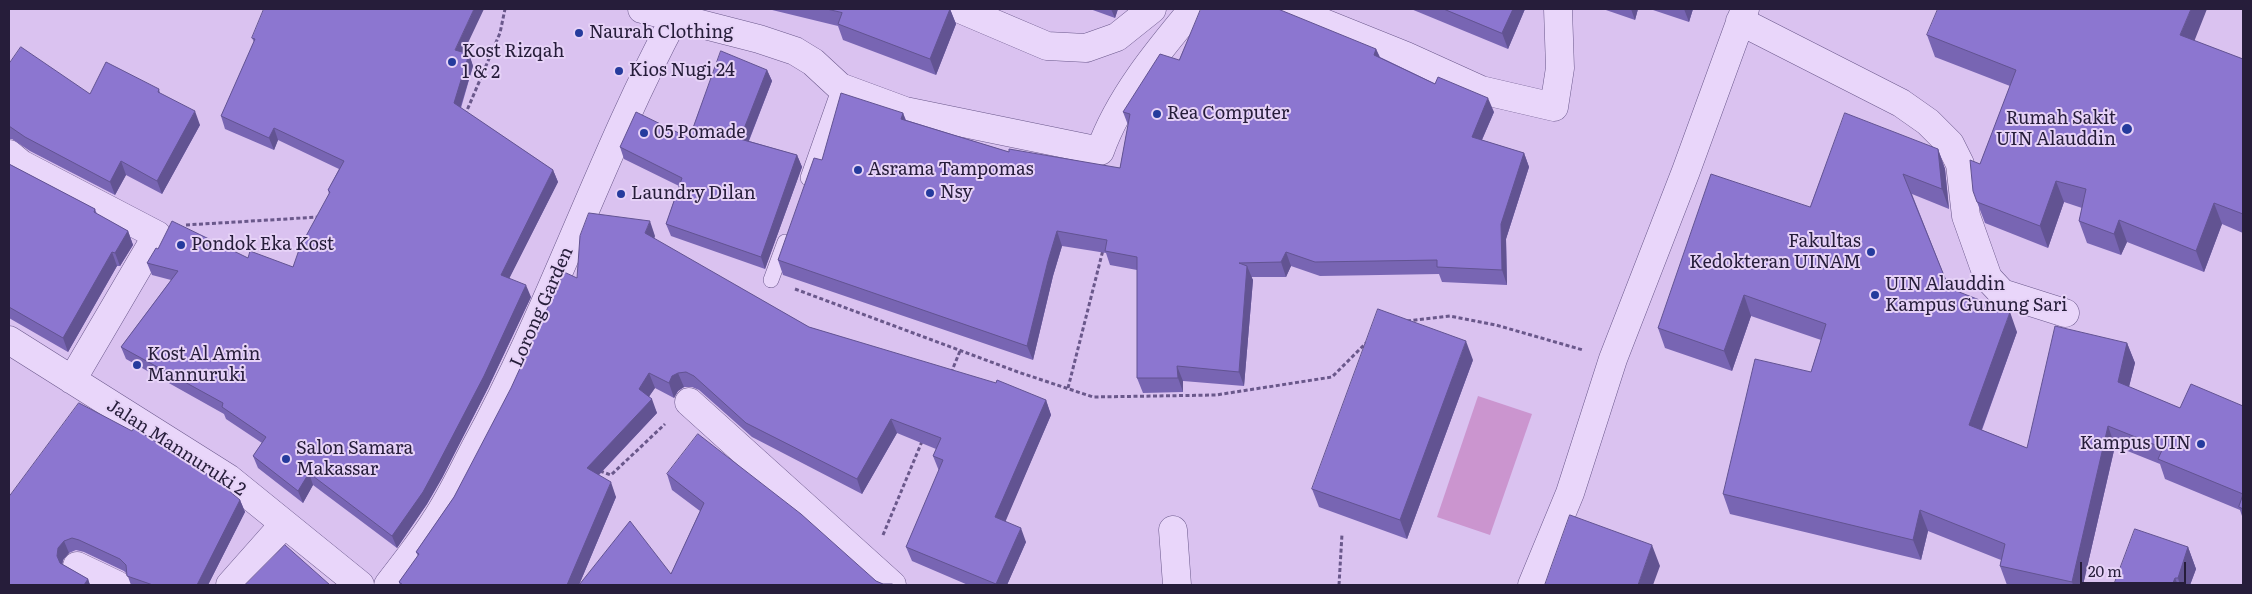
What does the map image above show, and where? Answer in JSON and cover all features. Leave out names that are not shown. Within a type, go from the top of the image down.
[{"type":"street","points":[[642,9],[795,51],[813,62],[840,87],[905,111],[1100,152],[1110,124],[1133,88],[1193,9]]},
{"type":"street","points":[[960,9],[1047,46],[1086,48],[1117,36],[1152,9]]},
{"type":"street","points":[[1289,9],[1406,56],[1481,90],[1554,107],[1560,68],[1558,9]]},
{"type":"street","points":[[1532,585],[1570,493],[1613,359],[1686,171],[1742,15],[1901,103],[1928,122],[1950,144],[1960,164],[1966,216],[1988,278],[2002,293],[2065,313]]},
{"type":"street","name":"Lorong Garden","points":[[388,585],[436,521],[490,422],[540,315],[619,131],[650,64],[675,17]]},
{"type":"street","points":[[9,154],[22,164],[157,235],[72,380]]},
{"type":"street","name":"Jalan Mannuruki 2","points":[[9,340],[228,478],[360,585]]},
{"type":"street","points":[[688,402],[892,585]]},
{"type":"street","points":[[230,585],[284,524]]},
{"type":"street","points":[[1173,530],[1176,585]]},
{"type":"street","points":[[77,566],[117,585]]},
{"type":"lane","points":[[804,188],[840,87]]},
{"type":"lane","points":[[771,280],[791,225]]},
{"type":"path","points":[[464,117],[500,33],[505,9]]},
{"type":"path","points":[[157,235],[187,224],[317,216],[326,219]]},
{"type":"path","points":[[1068,388],[1105,243]]},
{"type":"path","points":[[771,280],[960,351],[1093,397],[1216,395],[1332,378],[1372,337]]},
{"type":"path","points":[[1404,321],[1450,316],[1496,325],[1613,359]]},
{"type":"path","points":[[949,378],[960,351]]},
{"type":"path","points":[[594,468],[611,475],[688,402]]},
{"type":"path","points":[[870,565],[926,431]]},
{"type":"path","points":[[1339,585],[1342,534]]},
{"type":"shaded area","points":[[1478,396],[1532,414],[1490,535],[1437,517]]},
{"type":"building","points":[[264,9],[474,9],[455,50],[469,54],[454,103],[553,170],[501,275],[526,285],[484,376],[437,466],[423,492],[392,536],[309,473],[298,491],[253,456],[266,437],[222,407],[223,403],[121,347],[178,271],[147,263],[156,248],[158,249],[172,221],[248,258],[250,251],[293,267],[300,247],[330,192],[328,190],[344,161],[274,128],[269,138],[221,116],[255,39],[252,38]]},
{"type":"building","points":[[827,9],[950,9],[930,59],[838,24],[842,13]]},
{"type":"building","points":[[1201,9],[1278,9],[1376,49],[1374,55],[1435,84],[1438,77],[1488,98],[1472,137],[1524,153],[1501,224],[1502,270],[1437,267],[1437,260],[1315,262],[1286,252],[1281,262],[1239,263],[1247,266],[1239,372],[1177,366],[1178,378],[1137,378],[1137,257],[1105,251],[1107,240],[1057,231],[1027,346],[778,260],[814,158],[822,160],[841,93],[903,113],[901,119],[1009,152],[1009,149],[1120,168],[1130,114],[1123,112],[1160,54],[1179,60]]},
{"type":"building","points":[[1444,9],[1513,9],[1502,33]]},
{"type":"building","name":"Rumah Sakit UIN Alauddin","points":[[1938,9],[2191,9],[2180,35],[2243,59],[2243,214],[2214,203],[2196,251],[2119,220],[2114,234],[2079,221],[2086,189],[2056,181],[2040,226],[1977,202],[1973,191],[1970,160],[1980,164],[2016,70],[1927,35]]},
{"type":"building","points":[[21,47],[90,94],[106,62],[159,89],[158,92],[195,111],[157,181],[121,161],[110,182],[25,137],[9,126],[9,64]]},
{"type":"building","points":[[721,51],[767,70],[740,139],[797,155],[761,257],[666,224],[682,178],[620,147],[636,112],[689,138]]},
{"type":"building","points":[[1845,113],[1938,149],[1942,189],[1903,174],[1949,288],[2010,312],[1969,425],[2027,448],[2055,326],[2127,343],[2118,382],[2180,408],[2191,384],[2243,406],[2243,494],[2158,459],[2163,448],[2108,426],[2072,582],[2000,566],[2005,544],[1920,510],[1913,540],[1723,494],[1755,359],[1811,372],[1826,324],[1744,295],[1724,351],[1658,328],[1711,174],[1810,207]]},
{"type":"building","points":[[9,164],[95,209],[94,212],[128,231],[115,253],[112,252],[63,338],[9,307]]},
{"type":"building","points":[[589,213],[650,221],[645,233],[809,327],[996,383],[997,380],[1046,400],[995,517],[1021,528],[996,584],[906,547],[943,460],[933,456],[941,438],[891,419],[857,479],[746,423],[694,376],[686,372],[672,376],[669,383],[649,373],[639,389],[652,399],[587,468],[611,482],[567,585],[403,585],[399,582],[419,554],[416,552],[454,497],[511,388],[564,272],[577,278],[580,236]]},
{"type":"building","points":[[1378,309],[1466,341],[1400,520],[1312,489]]},
{"type":"building","points":[[79,403],[132,431],[134,428],[215,479],[240,500],[197,585],[153,585],[127,576],[126,565],[120,559],[72,538],[64,541],[58,548],[57,556],[60,563],[88,579],[84,585],[9,585],[9,497]]},
{"type":"building","points":[[698,434],[801,514],[876,581],[894,585],[579,585],[630,521],[671,574],[704,503],[667,474]]},
{"type":"building","points":[[2243,495],[2243,509],[2239,507]]},
{"type":"building","points":[[1570,515],[1652,545],[1638,585],[1545,585]]},
{"type":"building","points":[[2135,529],[2188,547],[2178,578],[2175,578],[2172,585],[2114,585]]},
{"type":"building","points":[[285,545],[330,585],[245,585]]},
{"type":"place","name":"Naurah Clothing","points":[[579,33]]},
{"type":"place","name":"Kost Rizqah 1 & 2","points":[[452,62]]},
{"type":"place","name":"Kios Nugi 24","points":[[619,71]]},
{"type":"place","name":"Rea Computer","points":[[1157,114]]},
{"type":"place","name":"Rumah Sakit UIN Alauddin","points":[[2127,129]]},
{"type":"place","name":"05 Pomade","points":[[644,133]]},
{"type":"place","name":"Asrama Tampomas","points":[[858,170]]},
{"type":"place","name":"Nsy","points":[[930,193]]},
{"type":"place","name":"Laundry Dilan","points":[[621,194]]},
{"type":"place","name":"Pondok Eka Kost","points":[[181,245]]},
{"type":"place","name":"Fakultas Kedokteran UINAM","points":[[1871,252]]},
{"type":"place","name":"UIN Alauddin Kampus Gunung Sari","points":[[1875,295]]},
{"type":"place","name":"Kost Al Amin Mannuruki","points":[[137,365]]},
{"type":"place","name":"Kampus UIN","points":[[2201,444]]},
{"type":"place","name":"Salon Samara Makassar","points":[[286,459]]}]
